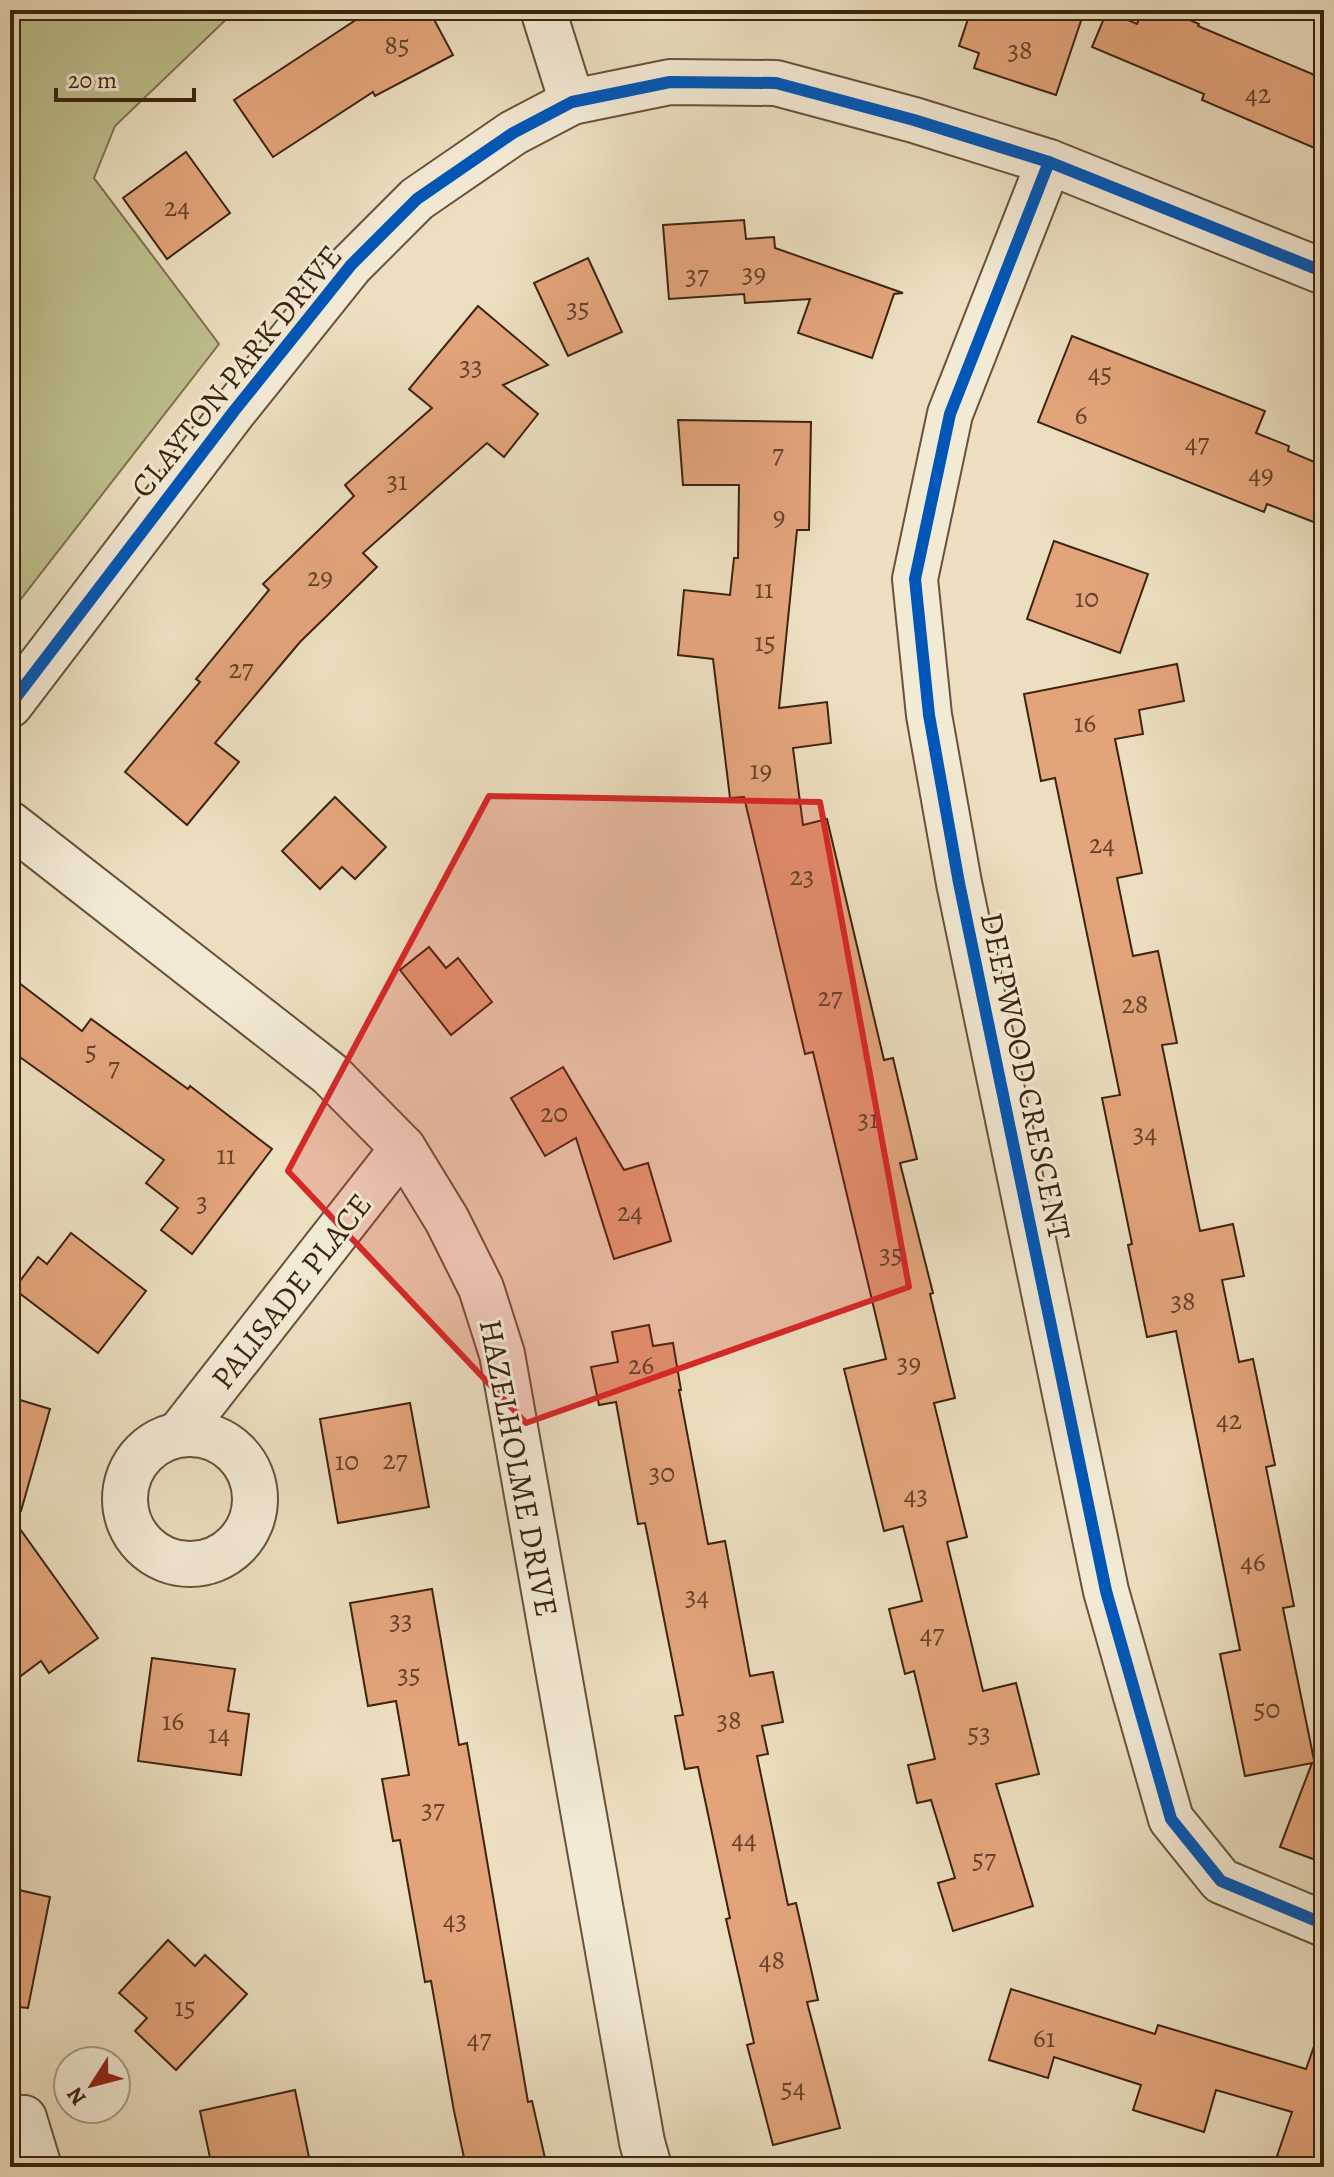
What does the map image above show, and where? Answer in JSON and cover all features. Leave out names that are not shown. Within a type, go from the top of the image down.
[{"type":"street","points":[[543,10],[572,102]]},
{"type":"street","name":"CLAYTON PARK DRIVE","points":[[10,705],[234,411],[351,265],[417,199],[513,133],[572,102],[670,82],[776,83],[914,120],[1049,162],[1324,272]]},
{"type":"street","name":"DEEPWOOD CRESCENT","points":[[1049,162],[950,414],[915,579],[929,715],[959,883],[1106,1591],[1171,1819],[1221,1881],[1324,1924]]},
{"type":"street","name":"HAZELHOLME DRIVE","points":[[10,824],[330,1074],[403,1148],[447,1220],[481,1288],[502,1354],[606,1951],[649,2167]]},
{"type":"street","name":"PALISADE PLACE","points":[[179,1434],[403,1148]]},
{"type":"street","points":[[24,2118],[39,2167]]},
{"type":"highlighted area","points":[[489,796],[820,802],[909,1287],[526,1423],[288,1171]]},
{"type":"green space","points":[[10,10],[236,10],[115,126],[94,178],[219,344],[10,613]]},
{"type":"building","points":[[371,10],[429,10],[453,55],[375,96],[373,92],[273,157],[234,100]]},
{"type":"building","points":[[971,10],[1058,10],[1082,18],[1056,95],[974,68],[979,53],[959,46]]},
{"type":"building","points":[[1143,10],[1167,10],[1324,79],[1324,152],[1202,100],[1204,94],[1092,47],[1107,11],[1137,24]]},
{"type":"building","points":[[186,152],[230,213],[167,259],[123,198]]},
{"type":"building","points":[[744,220],[746,239],[774,237],[775,248],[903,293],[894,294],[872,358],[798,333],[810,299],[745,303],[744,294],[669,299],[663,225]]},
{"type":"building","points":[[588,258],[622,332],[568,356],[534,283]]},
{"type":"building","points":[[478,306],[548,365],[503,385],[538,414],[504,457],[487,443],[363,553],[377,567],[300,642],[215,743],[239,762],[187,825],[125,772],[200,682],[196,679],[269,590],[263,584],[354,496],[345,485],[432,408],[409,389]]},
{"type":"building","points":[[1072,336],[1265,411],[1256,433],[1289,446],[1288,451],[1324,466],[1324,526],[1267,504],[1264,512],[1038,422]]},
{"type":"building","points":[[678,420],[811,422],[809,530],[797,530],[779,708],[827,702],[831,743],[793,748],[803,825],[827,819],[884,1060],[893,1058],[917,1159],[900,1163],[933,1293],[930,1294],[955,1398],[934,1403],[967,1537],[947,1542],[983,1691],[1016,1683],[1039,1774],[996,1784],[1033,1906],[953,1931],[938,1883],[955,1878],[931,1800],[917,1803],[908,1765],[935,1759],[914,1671],[905,1674],[889,1609],[922,1601],[903,1526],[884,1531],[844,1369],[886,1359],[813,1052],[805,1054],[744,797],[730,798],[713,659],[678,655],[684,590],[730,595],[734,558],[738,558],[739,485],[683,485]]},
{"type":"building","points":[[1054,541],[1148,574],[1120,653],[1027,619]]},
{"type":"building","points":[[1177,664],[1184,701],[1139,710],[1143,734],[1115,739],[1142,873],[1117,878],[1133,956],[1158,951],[1177,1043],[1162,1045],[1200,1231],[1233,1224],[1244,1276],[1222,1280],[1239,1362],[1253,1359],[1275,1465],[1266,1467],[1294,1606],[1283,1608],[1314,1760],[1321,1741],[1324,1741],[1324,1863],[1280,1847],[1312,1763],[1245,1776],[1220,1654],[1240,1650],[1176,1331],[1147,1337],[1128,1245],[1132,1244],[1102,1098],[1120,1095],[1055,778],[1041,781],[1024,694]]},
{"type":"building","points":[[335,797],[386,847],[355,879],[342,867],[320,889],[282,851]]},
{"type":"building","points":[[429,947],[446,968],[458,958],[492,1002],[451,1035],[400,970]]},
{"type":"building","points":[[10,976],[82,1031],[91,1019],[188,1089],[190,1086],[272,1149],[192,1254],[161,1230],[178,1208],[146,1183],[164,1160],[10,1050]]},
{"type":"building","points":[[563,1067],[624,1170],[648,1163],[671,1241],[614,1259],[576,1138],[545,1156],[511,1098]]},
{"type":"building","points":[[71,1233],[146,1291],[98,1353],[14,1289],[38,1257],[47,1264]]},
{"type":"building","points":[[649,1325],[653,1346],[673,1343],[708,1544],[725,1541],[750,1676],[773,1672],[783,1722],[762,1726],[768,1754],[757,1756],[788,1905],[796,1903],[818,2000],[807,2002],[840,2128],[773,2145],[747,2045],[754,2043],[726,1919],[730,1918],[698,1767],[685,1769],[675,1716],[683,1715],[645,1523],[638,1524],[616,1402],[599,1405],[591,1367],[618,1362],[612,1332]]},
{"type":"building","points":[[10,1397],[50,1409],[21,1511],[10,1510]]},
{"type":"building","points":[[410,1403],[429,1507],[338,1523],[320,1419]]},
{"type":"building","points":[[10,1515],[98,1638],[49,1673],[41,1661],[10,1684]]},
{"type":"building","points":[[432,1589],[459,1745],[467,1743],[528,2102],[532,2101],[547,2167],[466,2167],[431,1981],[425,1982],[400,1840],[393,1841],[382,1779],[409,1775],[396,1701],[368,1706],[350,1603]]},
{"type":"building","points":[[152,1658],[235,1669],[228,1711],[249,1714],[241,1775],[138,1761]]},
{"type":"building","points":[[10,1888],[50,1897],[28,2008],[10,2006]]},
{"type":"building","points":[[168,1940],[195,1966],[205,1955],[247,1994],[176,2070],[135,2031],[147,2018],[119,1993]]},
{"type":"building","points":[[1011,1989],[1155,2034],[1158,2025],[1306,2069],[1318,2035],[1324,2036],[1324,2167],[1310,2167],[1277,2156],[1292,2112],[1216,2090],[1204,2132],[1133,2110],[1141,2085],[1054,2057],[1048,2078],[989,2060]]},
{"type":"building","points":[[295,2090],[311,2167],[212,2167],[200,2111]]},
{"type":"cycle path","points":[[10,705],[234,411],[351,265],[417,199],[513,133],[572,102],[670,82],[776,83],[914,120],[1049,162],[1324,272]]},
{"type":"cycle path","points":[[1049,162],[950,414],[915,579],[929,715],[959,883],[1106,1591],[1171,1819],[1221,1881],[1324,1924]]}]
